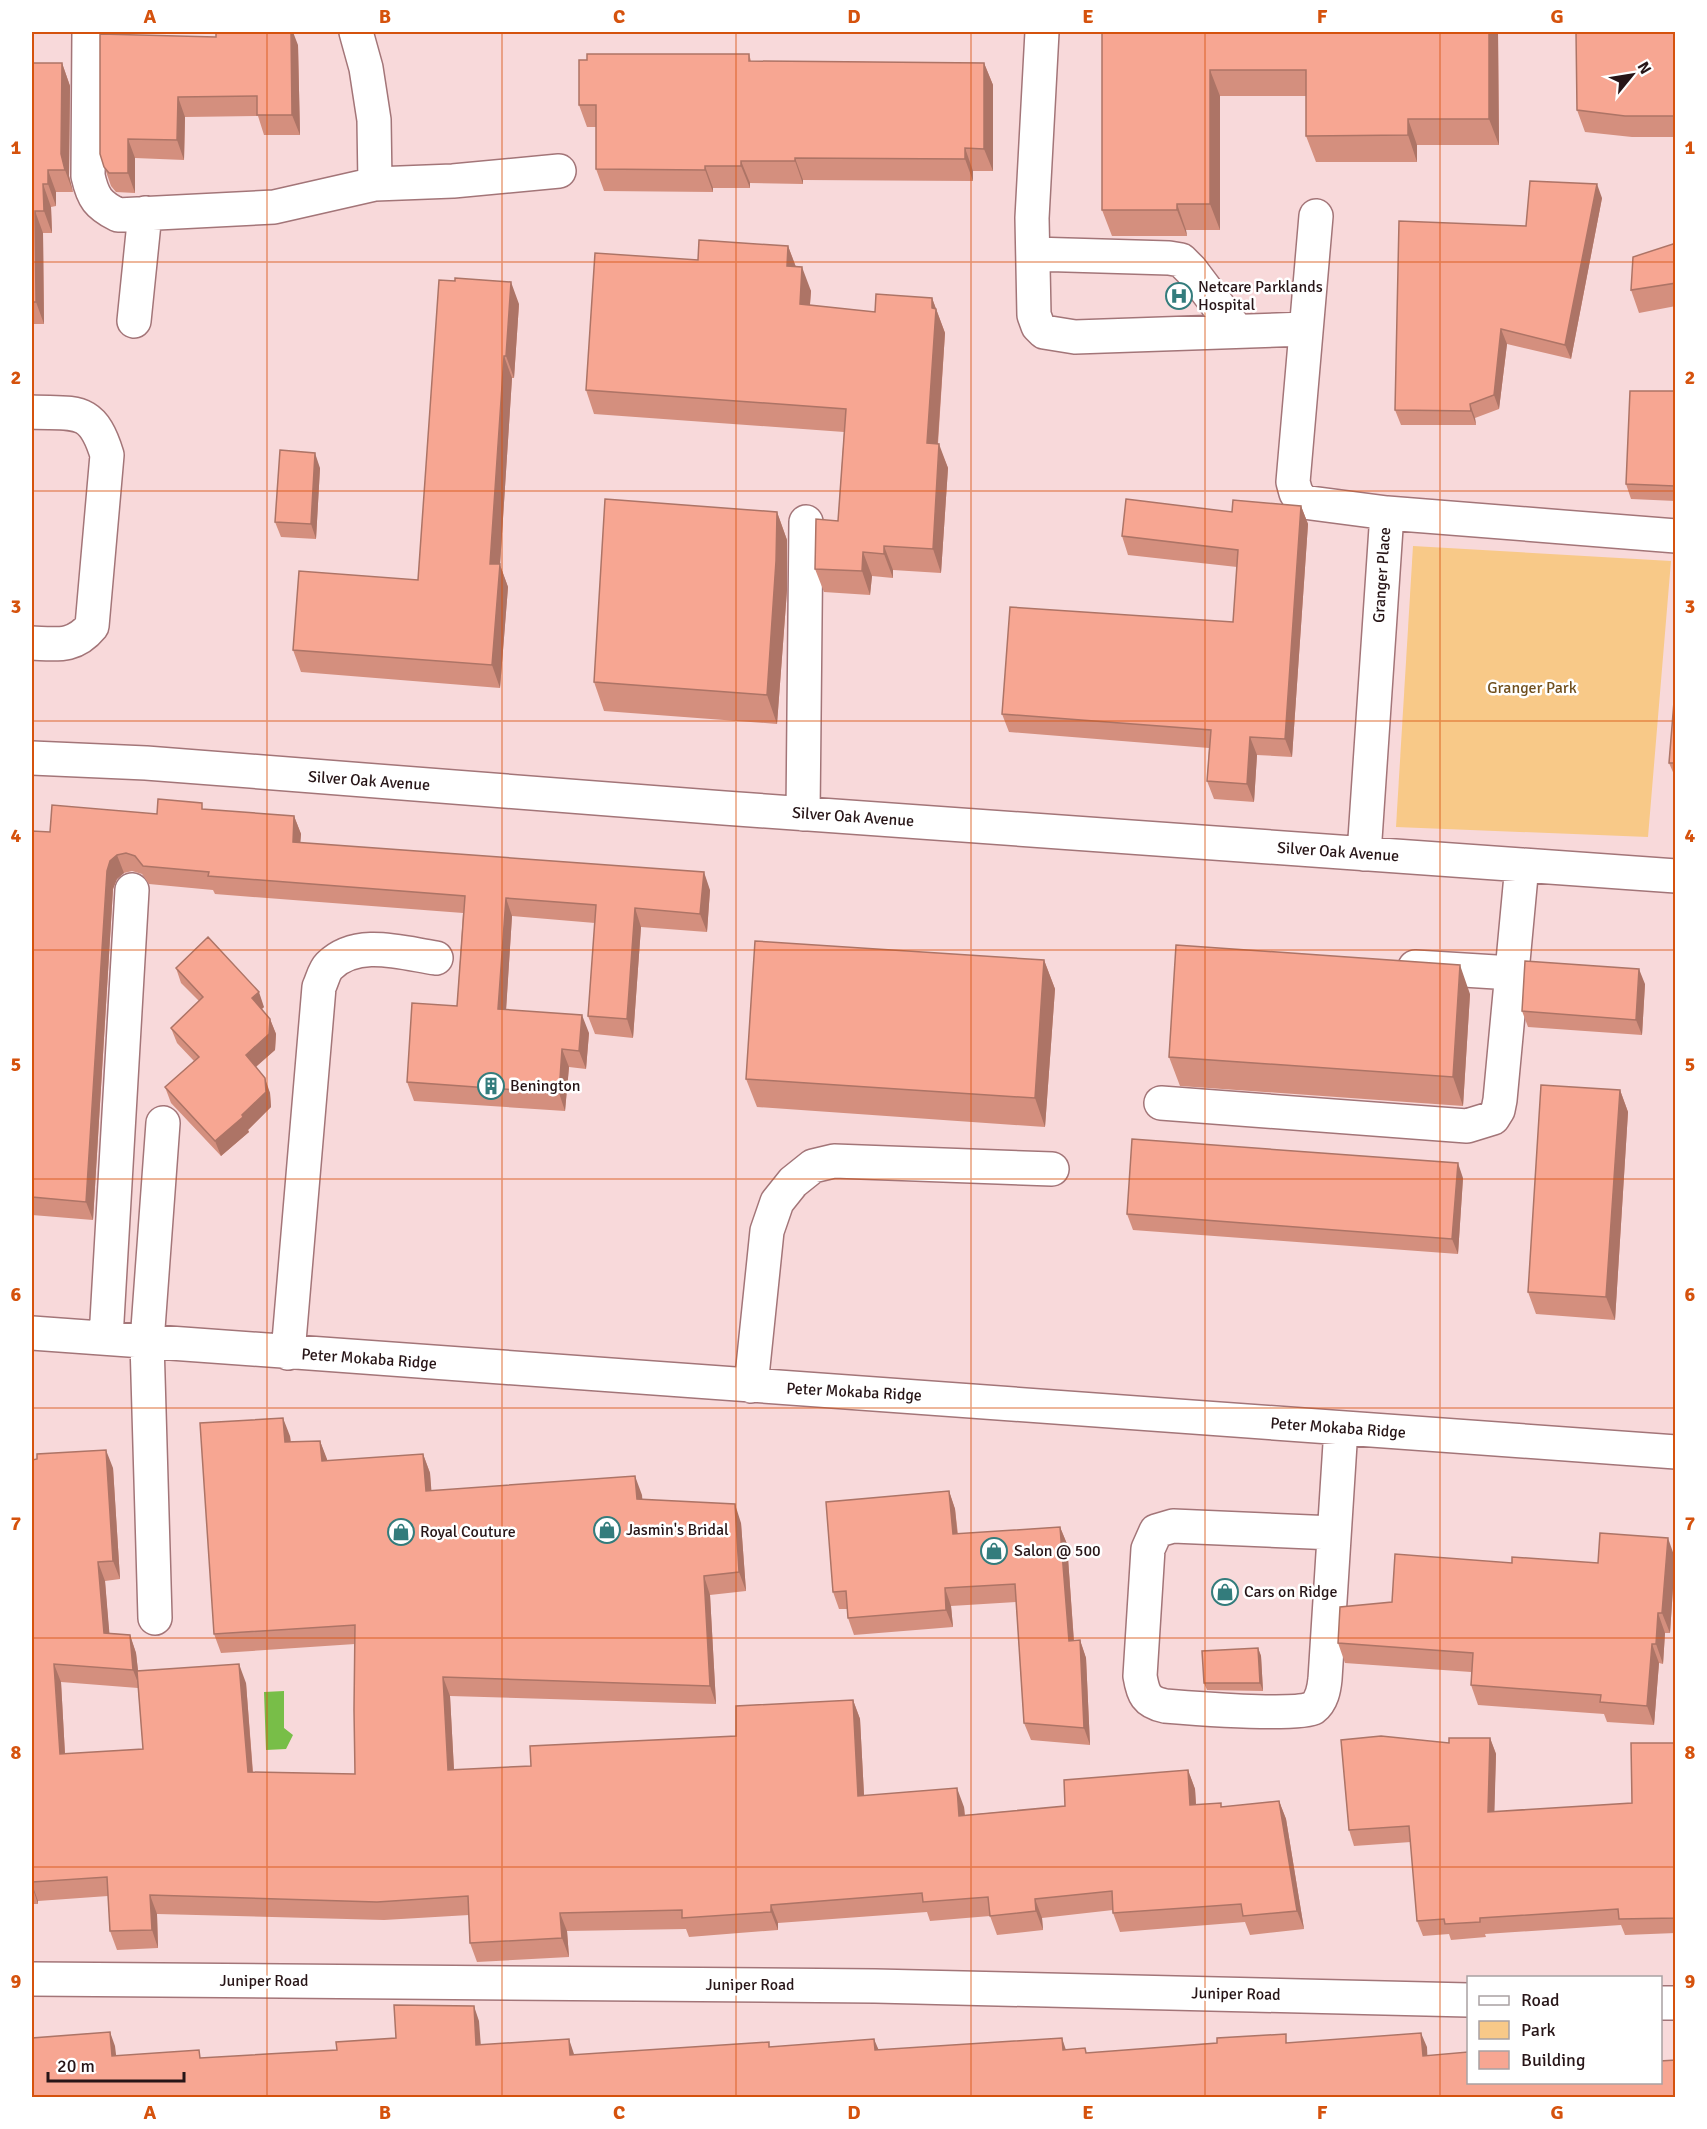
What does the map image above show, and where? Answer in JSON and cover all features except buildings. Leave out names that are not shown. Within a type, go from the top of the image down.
[{"type":"street","points":[[89,32],[88,176],[92,194],[104,208],[118,215],[274,207],[375,184],[453,181],[559,171]]},
{"type":"street","points":[[356,32],[366,68],[374,120],[375,184]]},
{"type":"street","points":[[1042,32],[1032,218],[1034,315],[1038,326],[1044,332],[1075,337],[1305,329]]},
{"type":"street","points":[[134,321],[145,213]]},
{"type":"street","points":[[1316,216],[1293,482],[1296,493],[1304,502],[1387,513]]},
{"type":"street","points":[[1033,254],[1181,260],[1237,331]]},
{"type":"street","points":[[32,412],[79,414],[93,423],[107,455],[92,626],[78,640],[67,644],[32,644]]},
{"type":"street","name":"Granger Place","points":[[1364,854],[1387,513],[1676,536]]},
{"type":"street","points":[[803,814],[806,522]]},
{"type":"street","name":"Silver Oak Avenue","points":[[32,758],[146,763],[803,814],[1676,876]]},
{"type":"street","points":[[1161,1103],[1467,1126],[1493,1118],[1498,1110],[1522,865]]},
{"type":"street","points":[[106,1338],[132,890]]},
{"type":"street","points":[[288,1353],[319,987],[328,967],[346,954],[364,948],[436,958]]},
{"type":"street","points":[[1385,965],[1512,973]]},
{"type":"street","points":[[155,1618],[147,1342],[163,1123]]},
{"type":"street","points":[[751,1386],[767,1231],[777,1202],[794,1182],[813,1166],[834,1161],[1052,1169]]},
{"type":"street","name":"Peter Mokaba Ridge","points":[[32,1333],[1676,1452]]},
{"type":"street","points":[[1334,1533],[1173,1526],[1156,1531],[1148,1549],[1140,1676],[1147,1698],[1154,1704],[1165,1707],[1291,1712],[1312,1708],[1319,1701],[1324,1685],[1341,1428]]},
{"type":"street","name":"Juniper Road","points":[[32,1979],[875,1986],[1467,2000]]},
{"type":"green space","name":"Granger Park","points":[[1413,546],[1671,561],[1648,837],[1396,827]]},
{"type":"shaded area","points":[[284,1691],[284,1728],[293,1735],[286,1749],[266,1750],[264,1692]]},
{"type":"place","name":"Netcare Parklands Hospital","points":[[1179,296]]},
{"type":"place","name":"Benington","points":[[491,1086]]},
{"type":"place","name":"Jasmin's Bridal","points":[[607,1530]]},
{"type":"place","name":"Royal Couture","points":[[401,1532]]},
{"type":"place","name":"Salon @ 500","points":[[994,1551]]},
{"type":"place","name":"Cars on Ridge","points":[[1225,1592]]}]
